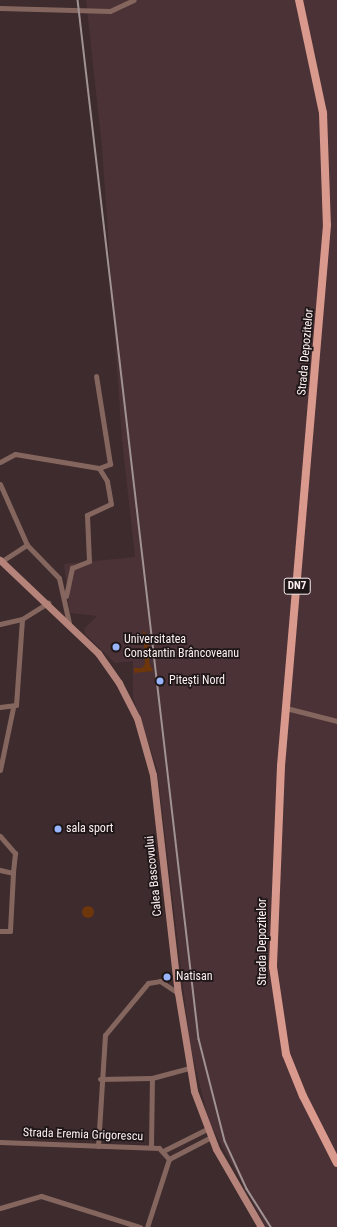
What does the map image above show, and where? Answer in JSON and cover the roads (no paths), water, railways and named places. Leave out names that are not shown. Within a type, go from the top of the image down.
[{"type":"main road","name":"Strada Depozitelor","points":[[299,0],[323,112],[328,204],[286,708],[272,949],[276,1004],[292,1070],[337,1163]]},
{"type":"street","points":[[0,8],[110,11],[134,0]]},
{"type":"street","points":[[0,462],[15,454],[99,468],[110,464],[104,417],[96,376]]},
{"type":"street","points":[[66,596],[72,568],[89,561],[87,516],[111,504],[107,481],[99,468]]},
{"type":"street","points":[[0,484],[27,545],[59,578],[66,596],[69,623]]},
{"type":"street","points":[[1,561],[27,545]]},
{"type":"street","name":"Calea Bascovului","points":[[1,561],[9,566],[69,623],[109,667],[144,738],[153,775],[178,992],[189,1068],[207,1129],[261,1227]]},
{"type":"street","points":[[0,570],[9,566]]},
{"type":"street","points":[[0,624],[22,619],[48,603]]},
{"type":"street","points":[[0,770],[13,708],[22,619]]},
{"type":"street","points":[[0,707],[13,708]]},
{"type":"street","points":[[286,708],[337,721]]},
{"type":"street","points":[[0,836],[15,853],[10,931],[0,931]]},
{"type":"street","points":[[0,870],[13,873]]},
{"type":"street","points":[[98,1146],[100,1079],[104,1035],[148,983],[160,981],[178,992]]},
{"type":"street","points":[[100,1079],[152,1078],[189,1068]]},
{"type":"street","points":[[151,1147],[152,1078]]},
{"type":"street","points":[[147,1227],[169,1159],[165,1150],[207,1129]]},
{"type":"street","points":[[169,1159],[211,1137]]},
{"type":"street","name":"Strada Eremia Grigorescu","points":[[0,1142],[151,1147],[165,1150]]},
{"type":"street","points":[[0,1208],[41,1196],[140,1227]]},
{"type":"railway","points":[[78,0],[199,1039],[225,1141],[247,1189],[271,1227]]},
{"type":"place","name":"Universitatea Constantin Brâncoveanu","points":[[116,647]]},
{"type":"place","name":"Pitești Nord","points":[[160,681]]},
{"type":"place","name":"sala sport","points":[[58,829]]},
{"type":"place","name":"Natisan","points":[[167,977]]}]
